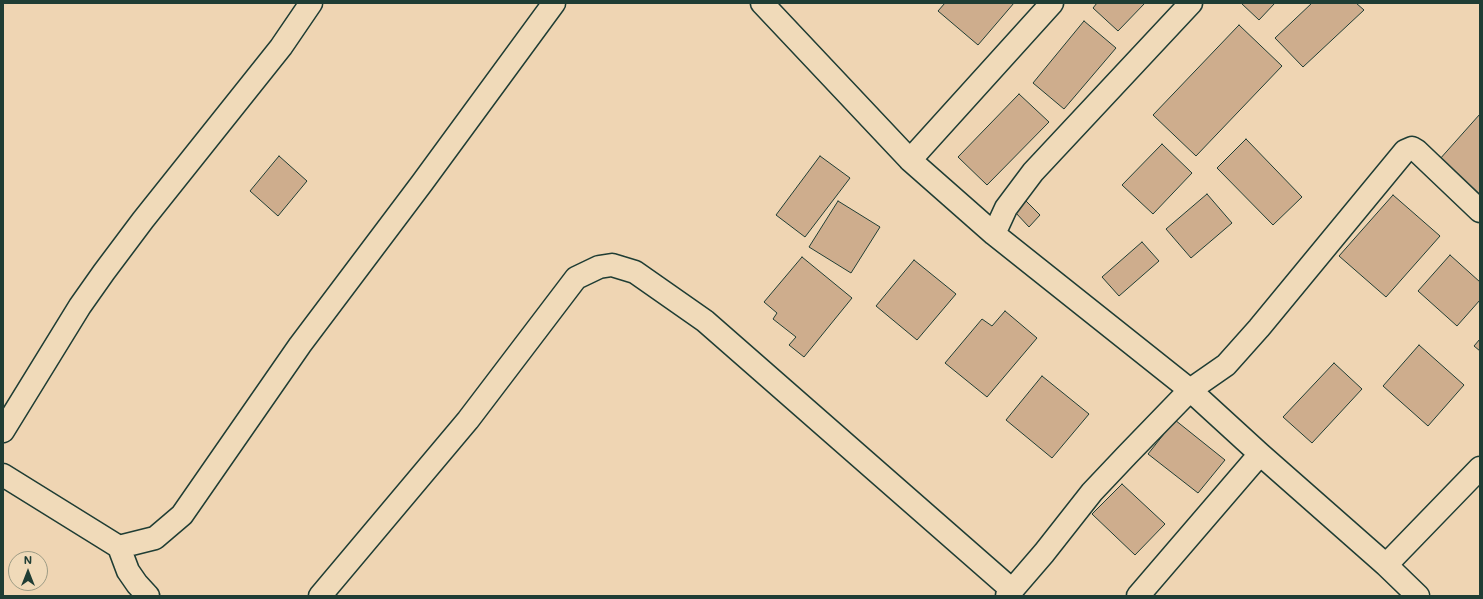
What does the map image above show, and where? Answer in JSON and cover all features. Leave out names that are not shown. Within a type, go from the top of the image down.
[{"type":"street","points":[[3,431],[80,306],[104,272],[143,220],[281,47],[310,3]]},
{"type":"street","points":[[119,547],[155,538],[182,515],[300,345],[422,183],[554,3]]},
{"type":"street","points":[[762,3],[910,160],[994,234],[1190,390],[1386,565],[1418,596]]},
{"type":"street","points":[[910,160],[1052,3]]},
{"type":"street","points":[[994,234],[1006,208],[1033,172],[1191,3]]},
{"type":"street","points":[[320,596],[468,420],[576,278],[599,267],[612,264],[635,272],[705,322],[1009,593],[1044,553],[1092,492],[1190,390],[1226,365],[1264,322],[1404,150],[1412,148],[1417,151],[1480,211]]},
{"type":"street","points":[[1138,596],[1260,454]]},
{"type":"street","points":[[1386,565],[1480,468]]},
{"type":"street","points":[[3,475],[119,547],[128,571],[148,596]]},
{"type":"building","points":[[945,3],[1014,3],[978,45],[938,11]]},
{"type":"building","points":[[1097,3],[1145,3],[1118,31],[1093,8]]},
{"type":"building","points":[[1241,3],[1275,3],[1259,20]]},
{"type":"building","points":[[1312,3],[1356,3],[1364,10],[1303,67],[1275,38]]},
{"type":"building","points":[[1084,21],[1116,48],[1064,109],[1033,83]]},
{"type":"building","points":[[1239,25],[1282,66],[1196,156],[1153,115]]},
{"type":"building","points":[[1019,94],[1049,122],[987,185],[958,157]]},
{"type":"building","points":[[1480,114],[1480,195],[1439,160]]},
{"type":"building","points":[[1246,139],[1302,197],[1273,225],[1217,168]]},
{"type":"building","points":[[1162,144],[1192,173],[1153,214],[1122,185]]},
{"type":"building","points":[[279,156],[307,181],[278,216],[250,191]]},
{"type":"building","points":[[820,156],[850,178],[805,237],[776,215]]},
{"type":"building","points":[[1207,194],[1232,223],[1191,258],[1166,229]]},
{"type":"building","points":[[1393,195],[1440,236],[1386,297],[1339,256]]},
{"type":"building","points":[[838,201],[880,227],[851,273],[809,247]]},
{"type":"building","points":[[1026,201],[1040,215],[1029,227],[1015,212]]},
{"type":"building","points":[[1142,242],[1159,261],[1119,296],[1102,277]]},
{"type":"building","points":[[1450,255],[1480,282],[1480,300],[1457,326],[1418,291]]},
{"type":"building","points":[[802,257],[852,298],[804,357],[789,345],[796,337],[773,319],[777,313],[764,302]]},
{"type":"building","points":[[914,260],[956,294],[917,340],[876,306]]},
{"type":"building","points":[[1005,311],[1037,338],[987,397],[945,363],[982,319],[992,326]]},
{"type":"building","points":[[1480,339],[1480,351],[1474,346]]},
{"type":"building","points":[[1419,345],[1464,385],[1428,426],[1383,386]]},
{"type":"building","points":[[1334,363],[1362,389],[1312,443],[1283,417]]},
{"type":"building","points":[[1042,376],[1089,414],[1052,458],[1006,420]]},
{"type":"building","points":[[1175,420],[1225,460],[1198,493],[1148,454]]},
{"type":"building","points":[[1122,484],[1165,524],[1135,555],[1092,514]]}]
